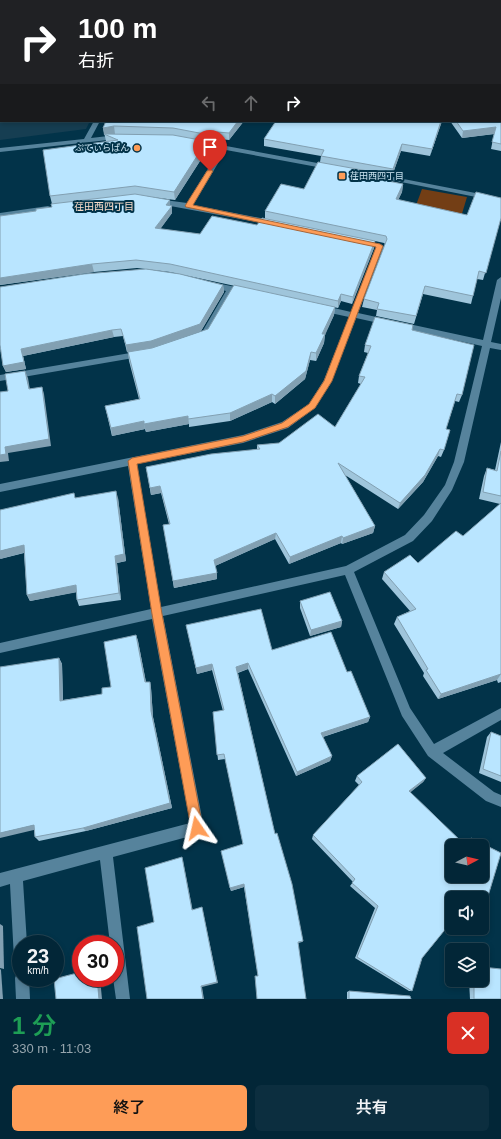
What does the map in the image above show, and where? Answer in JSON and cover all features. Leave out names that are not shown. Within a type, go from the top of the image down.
[{"type":"street","points":[[87,139],[96,122]]},
{"type":"street","points":[[0,150],[87,139],[122,137]]},
{"type":"street","points":[[188,142],[334,168]]},
{"type":"street","points":[[189,206],[224,148]]},
{"type":"street","points":[[373,176],[501,200]]},
{"type":"street","points":[[151,200],[189,206],[280,225]]},
{"type":"street","points":[[0,215],[56,207]]},
{"type":"street","points":[[0,488],[243,439],[285,425],[312,406],[328,381],[352,314],[380,246],[357,241]]},
{"type":"street","points":[[0,648],[348,570],[409,538],[428,518],[449,487],[459,462],[501,280]]},
{"type":"street","points":[[201,282],[254,294]]},
{"type":"street","points":[[190,339],[204,334],[231,289]]},
{"type":"street","points":[[315,306],[501,347]]},
{"type":"street","points":[[0,378],[153,352]]},
{"type":"street","points":[[0,880],[197,828],[157,614],[132,461]]},
{"type":"street","points":[[348,570],[406,712],[432,752],[490,797],[501,801]]},
{"type":"street","points":[[432,752],[501,714]]},
{"type":"street","points":[[106,852],[124,999]]},
{"type":"street","points":[[16,875],[20,935]]},
{"type":"street","points":[[22,987],[23,999]]},
{"type":"shaded area","points":[[0,122],[90,122],[86,129],[0,140]]},
{"type":"shaded area","points":[[422,189],[467,197],[461,217],[415,208]]},
{"type":"building","points":[[106,122],[237,122],[229,133],[217,132],[215,136],[173,128],[114,126],[103,128]]},
{"type":"building","points":[[275,122],[441,122],[432,149],[402,144],[393,169],[321,156],[324,150],[264,139]]},
{"type":"building","points":[[457,122],[501,122],[501,144],[492,142],[496,127],[463,131]]},
{"type":"building","points":[[104,134],[173,135],[211,142],[204,154],[199,153],[174,192],[135,186],[50,196],[43,150],[118,140]]},
{"type":"building","points":[[318,162],[390,175],[388,181],[403,184],[396,199],[467,215],[476,192],[501,198],[501,218],[486,273],[479,271],[473,296],[425,286],[416,316],[377,309],[379,303],[364,299],[387,239],[386,236],[265,211],[281,184],[304,189]]},
{"type":"building","points":[[135,194],[170,200],[166,205],[172,206],[155,228],[200,234],[212,216],[257,225],[262,218],[375,241],[353,297],[341,294],[338,301],[170,264],[136,260],[92,264],[0,278],[0,216],[36,211],[36,209],[52,207],[51,204]]},
{"type":"building","points":[[146,269],[180,274],[223,285],[200,324],[151,341],[126,345],[121,329],[21,349],[24,362],[3,366],[0,345],[0,287],[84,274]]},
{"type":"building","points":[[234,285],[335,307],[322,334],[325,334],[316,353],[311,352],[306,371],[275,396],[272,394],[230,413],[188,419],[188,416],[144,424],[144,421],[111,428],[105,406],[140,399],[128,352],[152,348],[208,329]]},
{"type":"building","points":[[375,317],[413,325],[412,330],[474,345],[462,395],[457,394],[446,429],[450,430],[444,450],[440,449],[425,475],[400,503],[338,463],[375,526],[343,538],[342,536],[290,557],[276,533],[214,560],[217,573],[173,581],[163,525],[170,524],[160,486],[150,488],[146,467],[211,454],[260,449],[257,445],[279,443],[318,414],[335,427],[365,377],[359,376],[371,346],[365,345]]},
{"type":"building","points":[[25,371],[29,389],[42,387],[49,439],[5,447],[6,454],[0,455],[0,392],[8,391],[5,374]]},
{"type":"building","points":[[501,451],[501,496],[483,492],[487,468],[497,471]]},
{"type":"building","points":[[116,491],[124,554],[115,556],[119,593],[77,600],[76,585],[27,595],[24,545],[0,551],[0,510],[74,493],[75,498]]},
{"type":"building","points":[[501,503],[501,674],[441,694],[397,617],[416,609],[384,572],[410,555],[418,563],[456,531],[463,536]]},
{"type":"building","points":[[330,592],[342,621],[311,630],[300,601]]},
{"type":"building","points":[[261,609],[272,650],[331,632],[347,672],[351,671],[370,717],[321,733],[332,756],[297,772],[248,663],[236,667],[275,834],[277,833],[292,884],[303,941],[298,942],[306,999],[257,999],[255,976],[258,976],[244,884],[230,888],[221,851],[243,844],[224,754],[217,755],[213,712],[224,710],[212,664],[196,668],[186,625]]},
{"type":"building","points":[[136,635],[145,682],[150,682],[151,711],[170,803],[83,828],[35,837],[34,825],[0,833],[0,667],[59,658],[60,701],[102,694],[102,688],[111,687],[104,642]]},
{"type":"building","points":[[491,732],[501,736],[501,776],[483,769]]},
{"type":"building","points":[[398,744],[426,778],[409,791],[459,839],[445,839],[445,883],[489,883],[489,847],[501,853],[489,893],[489,891],[445,891],[445,930],[422,958],[412,991],[357,957],[378,906],[352,883],[355,879],[313,835],[362,782],[357,776]]},
{"type":"building","points":[[182,857],[192,910],[202,907],[217,982],[201,986],[203,999],[147,999],[137,927],[154,922],[145,868]]},
{"type":"building","points":[[489,968],[501,969],[501,999],[474,999],[474,987],[489,987]]},
{"type":"building","points":[[72,974],[72,987],[98,987],[99,999],[56,999],[55,987],[64,987],[64,976]]},
{"type":"building","points":[[349,991],[410,996],[411,999],[349,999]]},
{"type":"place","name":"ぷてぃらぱん","points":[[137,148]]},
{"type":"place","name":"荏田西四丁目","points":[[342,176]]},
{"type":"district","name":"荏田西四丁目","points":[[104,206]]},
{"type":"route","points":[[197,828],[157,614],[132,461],[243,439],[285,425],[312,406],[328,381],[352,314],[380,246],[189,206],[210,171]]}]
